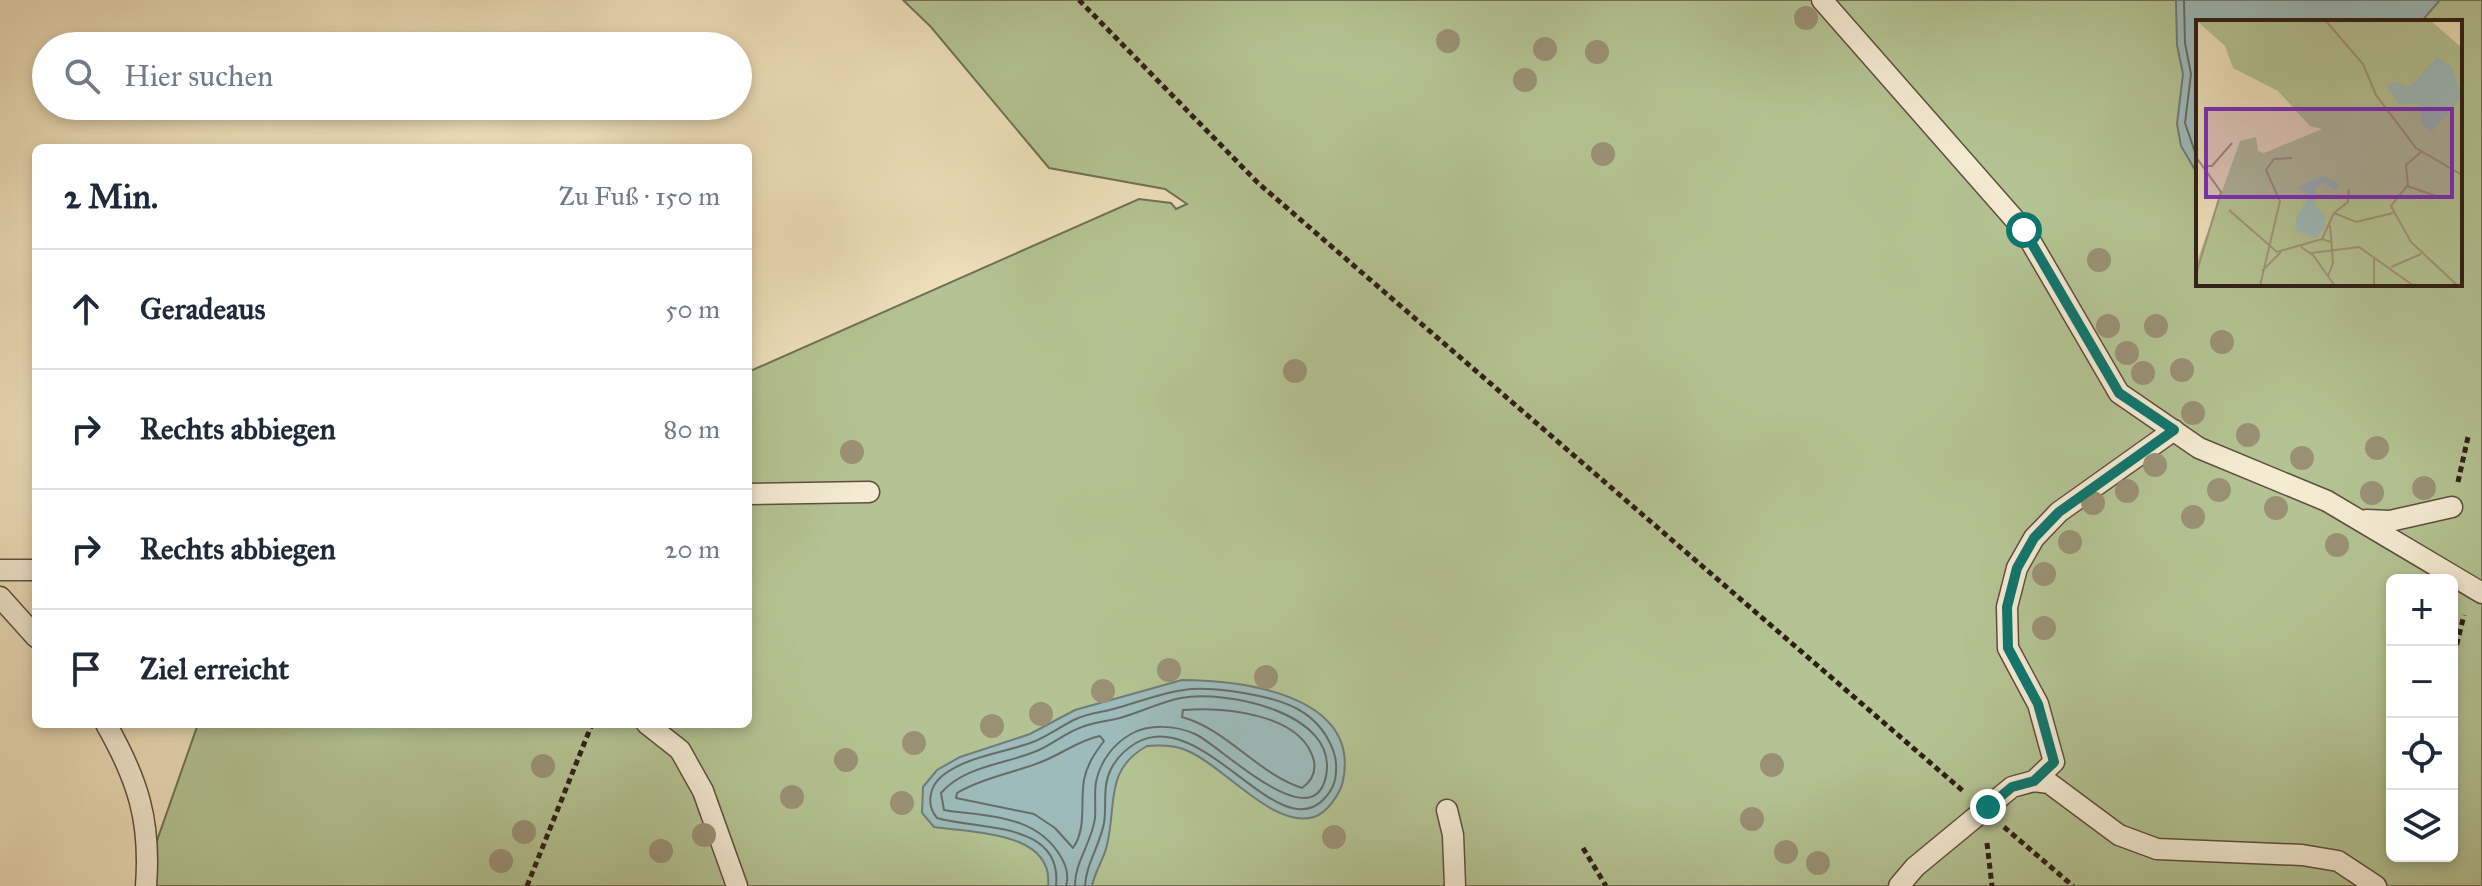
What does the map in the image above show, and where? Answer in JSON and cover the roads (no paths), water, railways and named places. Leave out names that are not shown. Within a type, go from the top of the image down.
[{"type":"lane","points":[[1822,0],[2024,230],[2119,393],[2199,448],[2327,501],[2482,593]]},
{"type":"lane","points":[[2034,781],[2054,762],[2038,704],[2008,648],[2007,607],[2017,568],[2034,538],[2059,512],[2174,430]]},
{"type":"lane","points":[[752,494],[869,492]]},
{"type":"lane","points":[[2360,520],[2390,521],[2452,507]]},
{"type":"lane","points":[[0,570],[32,570]]},
{"type":"lane","points":[[0,597],[32,633]]},
{"type":"lane","points":[[108,728],[129,765],[149,839],[146,886]]},
{"type":"lane","points":[[652,728],[680,750],[695,778],[737,886]]},
{"type":"lane","points":[[1899,886],[1915,867],[2012,787],[2034,781],[2049,783],[2119,835],[2157,849],[2302,855],[2338,861],[2376,886]]},
{"type":"lane","points":[[1447,810],[1453,835],[1455,886]]},
{"type":"water","points":[[2176,0],[2440,0],[2423,20],[2196,20],[2196,172],[2181,146],[2177,124],[2183,74],[2177,45]]},
{"type":"water","points":[[1182,680],[1263,689],[1291,698],[1315,711],[1334,729],[1344,752],[1343,781],[1324,812],[1314,817],[1298,818],[1282,814],[1188,751],[1168,746],[1147,746],[1133,755],[1118,777],[1107,845],[1092,886],[1048,886],[1046,868],[1038,854],[1025,845],[988,834],[934,827],[922,813],[923,787],[937,770],[960,757],[1030,734],[1075,710]]}]
